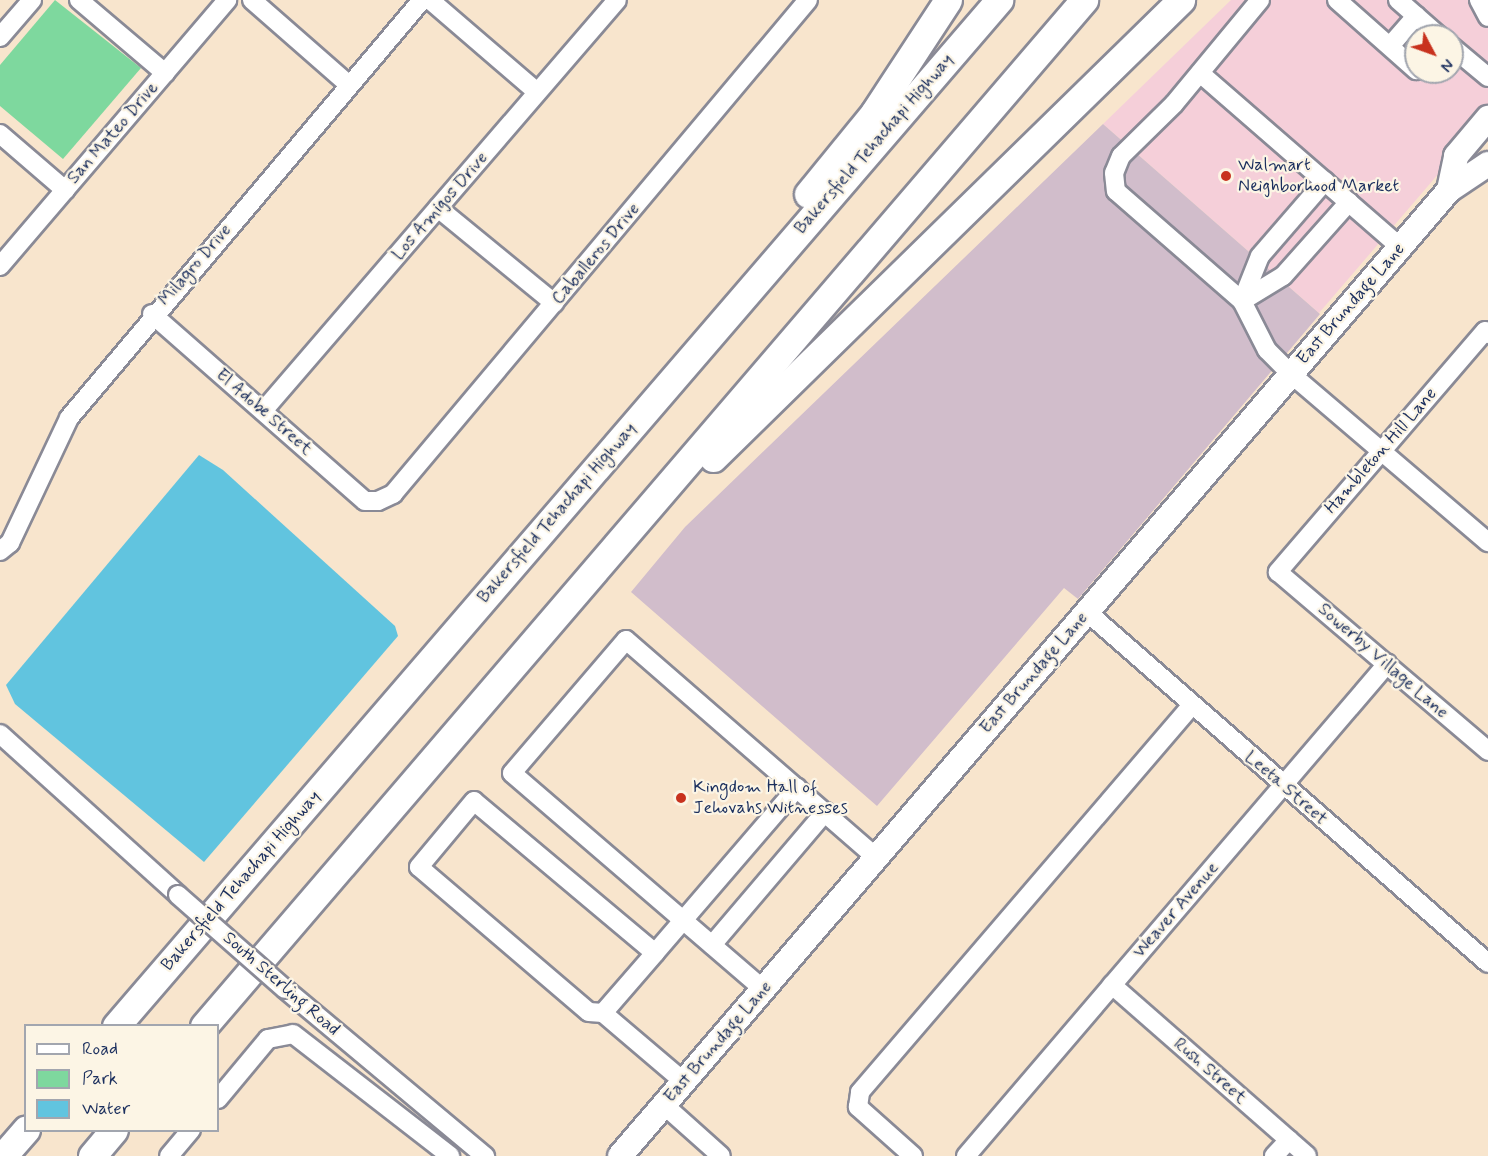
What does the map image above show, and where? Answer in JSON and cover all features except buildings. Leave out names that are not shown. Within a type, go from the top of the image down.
[{"type":"highway","points":[[704,342],[735,285],[874,113],[948,0]]},
{"type":"highway","name":"Bakersfield Tehachapi Highway","points":[[118,1024],[999,0]]},
{"type":"highway","points":[[206,1024],[1084,0]]},
{"type":"highway","points":[[647,511],[680,490],[1181,0]]},
{"type":"highway","points":[[3,1156],[24,1132]]},
{"type":"highway","points":[[92,1156],[113,1132]]},
{"type":"main road","name":"East Brundage Lane","points":[[1449,190],[1456,156],[1488,118]]},
{"type":"main road","name":"East Brundage Lane","points":[[620,1156],[1449,190],[1478,175],[1488,164]]},
{"type":"street","points":[[0,37],[32,0]]},
{"type":"street","points":[[79,0],[165,73]]},
{"type":"street","name":"San Mateo Drive","points":[[0,266],[227,0]]},
{"type":"street","points":[[252,0],[349,85]]},
{"type":"street","name":"Milagro Drive","points":[[0,551],[10,543],[69,418],[152,314],[422,0]]},
{"type":"street","points":[[430,0],[537,92]]},
{"type":"street","name":"Los Amigos Drive","points":[[263,411],[617,0]]},
{"type":"street","name":"Caballeros Drive","points":[[378,501],[393,494],[808,0]]},
{"type":"street","points":[[1260,0],[1200,73],[1121,156],[1114,173],[1116,191],[1242,301],[1267,350],[1291,374],[1488,542]]},
{"type":"street","points":[[1337,0],[1404,59]]},
{"type":"street","points":[[1398,0],[1425,24]]},
{"type":"street","points":[[1479,0],[1488,17]]},
{"type":"street","points":[[1390,46],[1416,16]]},
{"type":"street","points":[[1464,57],[1488,77]]},
{"type":"street","points":[[1200,73],[1400,247]]},
{"type":"street","points":[[0,134],[65,190]]},
{"type":"street","points":[[1242,301],[1260,256],[1325,181]]},
{"type":"street","points":[[1242,301],[1283,276],[1349,202]]},
{"type":"street","points":[[438,208],[554,303]]},
{"type":"street","name":"El Adobe Street","points":[[152,314],[365,501],[378,501]]},
{"type":"street","name":"Hambleton Hill Lane","points":[[1278,572],[1486,332]]},
{"type":"street","name":"Sowerby Village Lane","points":[[1278,572],[1488,751]]},
{"type":"street","name":"Leeta Street","points":[[1086,611],[1283,786],[1488,963]]},
{"type":"street","points":[[763,989],[512,773],[603,666],[626,640],[876,857]]},
{"type":"street","name":"Weaver Avenue","points":[[966,1156],[1387,664]]},
{"type":"street","points":[[913,1156],[858,1107],[860,1092],[1192,705]]},
{"type":"street","name":"South Sterling Road","points":[[0,734],[285,989],[485,1156]]},
{"type":"street","points":[[603,1013],[797,788]]},
{"type":"street","points":[[655,953],[474,801],[419,867],[589,1012],[603,1013],[684,1082]]},
{"type":"street","points":[[712,945],[825,812]]},
{"type":"street","name":"Rush Street","points":[[1112,985],[1307,1156]]},
{"type":"street","points":[[219,1098],[268,1039],[293,1034],[450,1156]]},
{"type":"street","points":[[664,1105],[721,1156]]},
{"type":"street","points":[[170,1156],[190,1132]]},
{"type":"street","points":[[1274,1156],[1288,1140]]},
{"type":"shaded area","points":[[1231,0],[1488,0],[1488,116],[1319,313],[1103,124]]},
{"type":"shaded area","points":[[1103,124],[1320,314],[1078,599],[1064,588],[877,806],[631,592],[685,527]]},
{"type":"green space","points":[[55,0],[141,68],[63,159],[0,106],[0,65]]},
{"type":"water","points":[[199,455],[223,470],[395,626],[398,636],[204,862],[15,704],[6,685]]},
{"type":"place","name":"Walmart Neighborhood Market","points":[[1226,176]]},
{"type":"place","name":"Kingdom Hall of Jehovahs Witnesses","points":[[681,798]]}]
